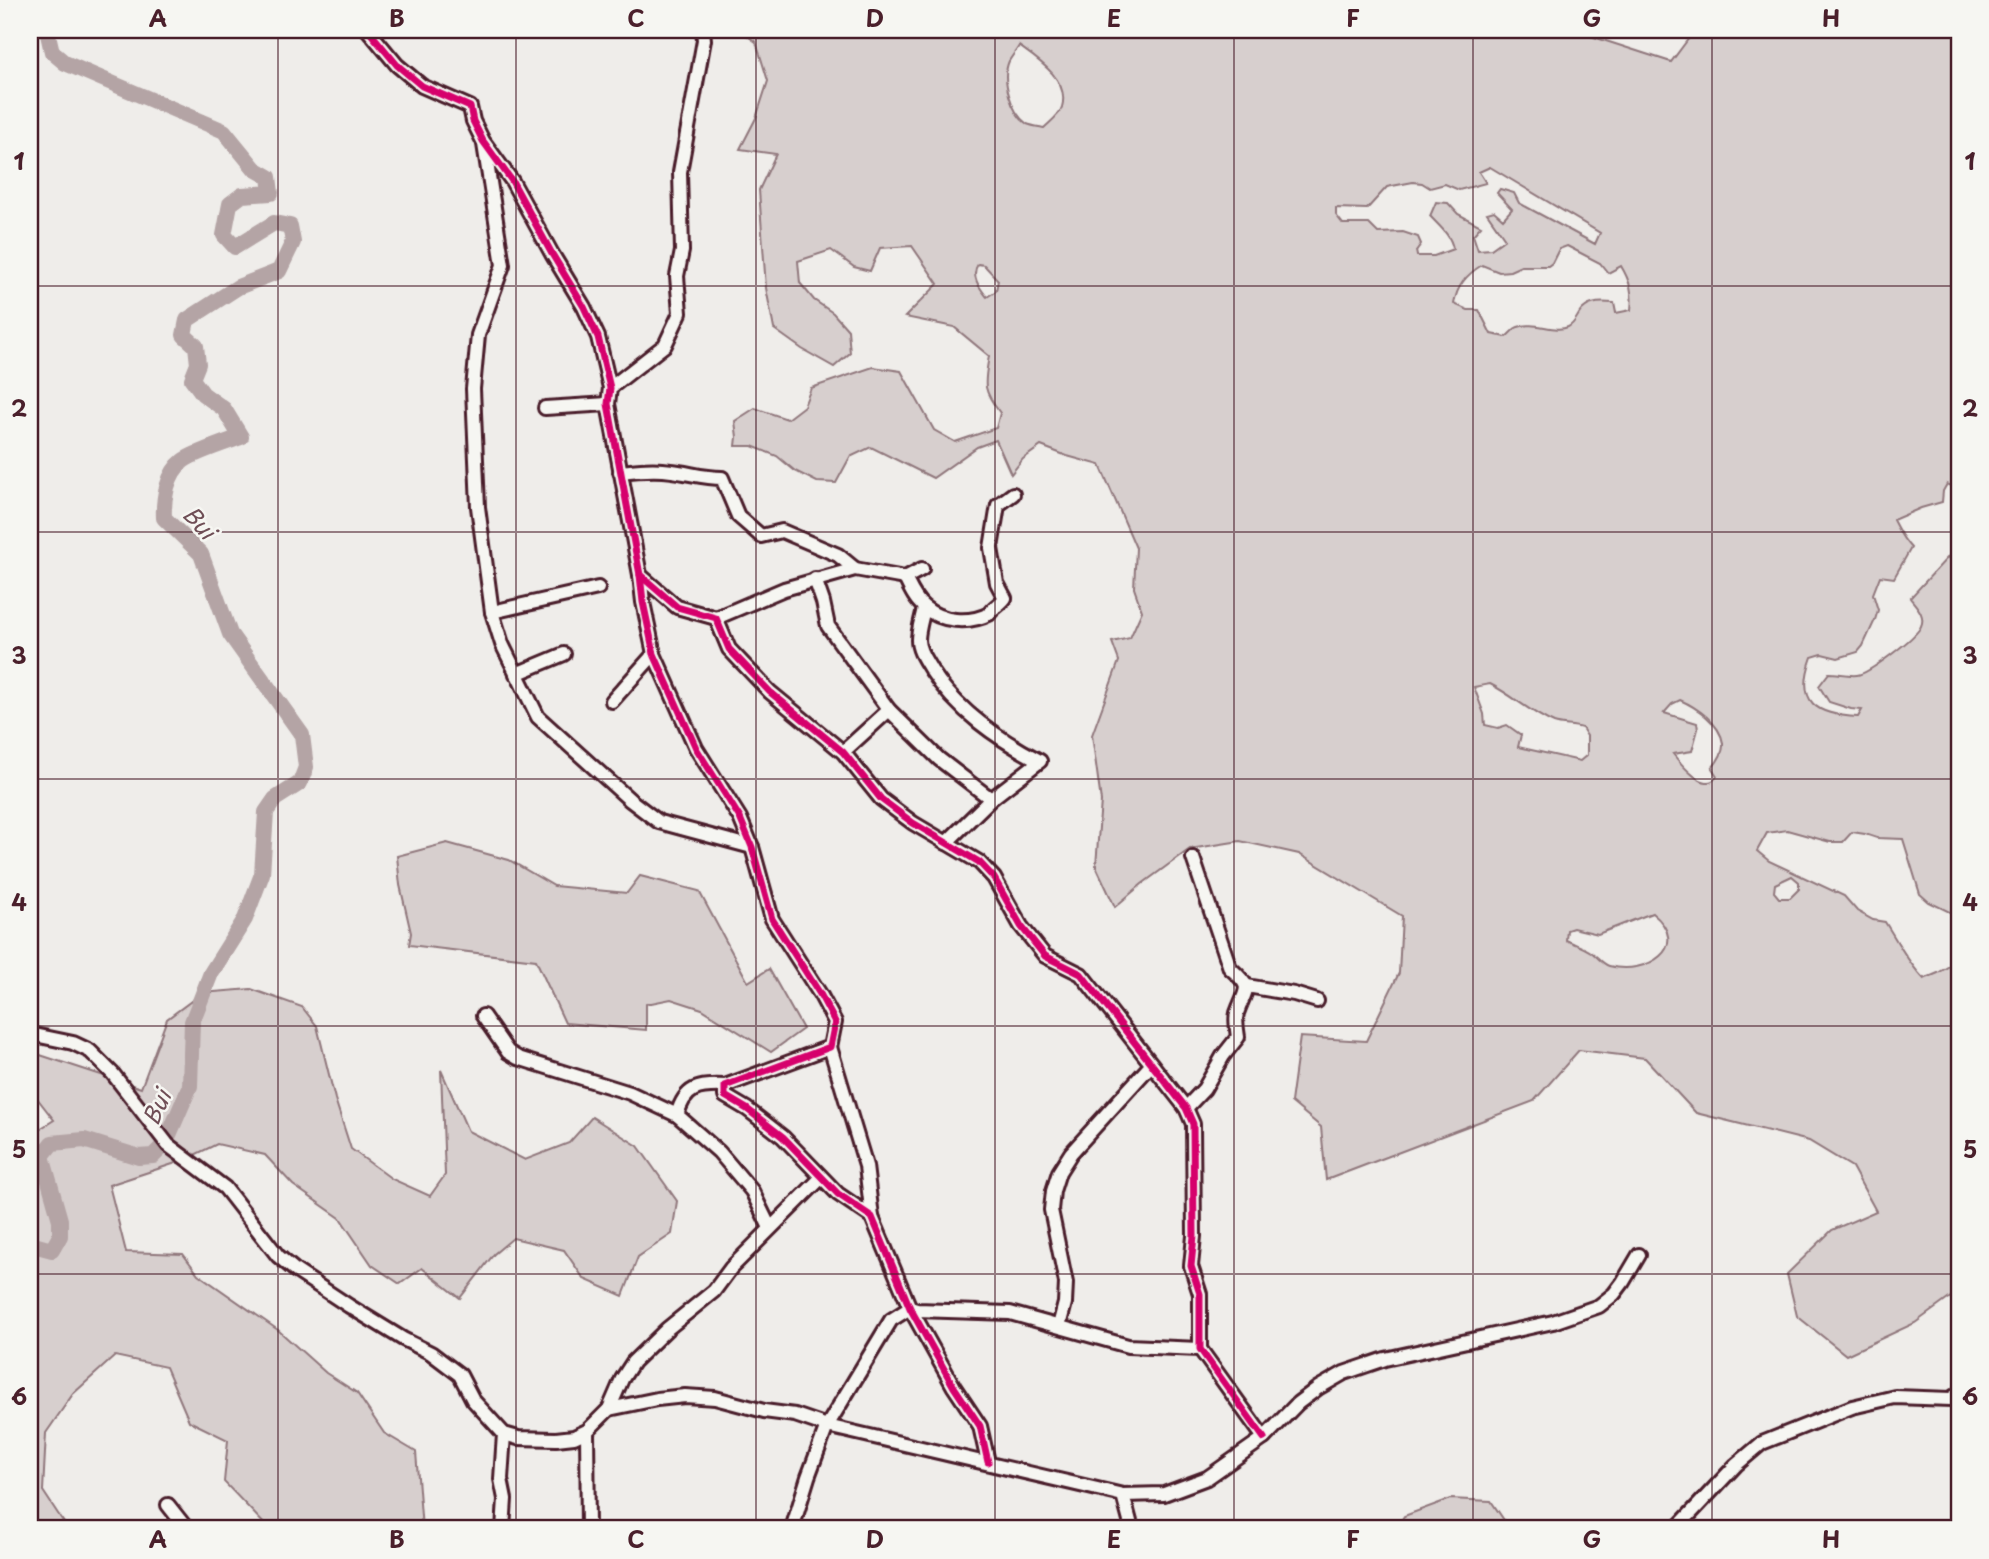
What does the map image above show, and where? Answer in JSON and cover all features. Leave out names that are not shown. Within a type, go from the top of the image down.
[{"type":"street","points":[[368,30],[397,65],[422,86],[470,107],[473,121],[483,141],[512,181],[584,307],[598,337],[610,388],[608,404],[654,653],[696,748],[740,818],[752,847],[772,919],[835,1021],[830,1047],[866,1166],[872,1217],[910,1308],[954,1387],[980,1426],[989,1462]]},
{"type":"street","points":[[610,388],[665,345],[680,313],[677,276],[682,251],[680,172],[704,40],[703,30]]},
{"type":"street","points":[[483,141],[503,265],[478,335],[473,389],[478,507],[492,612],[502,645],[538,717],[629,800],[659,821],[752,847]]},
{"type":"street","points":[[545,408],[608,404]]},
{"type":"street","points":[[620,472],[671,471],[703,478],[722,478],[738,516],[761,536],[782,531],[838,555],[855,569]]},
{"type":"street","points":[[905,578],[924,608],[943,617],[962,621],[985,616],[1000,605],[1005,597],[997,583],[991,548],[998,505],[1013,494]]},
{"type":"street","points":[[640,575],[677,607],[716,618],[753,601],[815,579],[855,569],[905,578],[922,569]]},
{"type":"street","points":[[815,579],[824,601],[828,626],[889,710],[939,760],[991,799]]},
{"type":"street","points":[[492,612],[598,588]]},
{"type":"street","points":[[924,608],[918,642],[922,656],[939,683],[972,718],[1040,761],[991,799],[946,843]]},
{"type":"street","points":[[716,618],[729,649],[769,692],[843,752],[881,799],[914,823],[979,862],[993,878],[1021,926],[1045,956],[1081,974],[1186,1108],[1193,1124],[1194,1236],[1191,1266],[1200,1294],[1200,1349],[1264,1438]]},
{"type":"street","points":[[612,701],[654,653]]},
{"type":"street","points":[[516,674],[564,654]]},
{"type":"street","points":[[843,752],[889,710]]},
{"type":"street","points":[[1186,1108],[1204,1089],[1223,1056],[1238,1037],[1236,1016],[1247,986],[1230,968],[1193,858]]},
{"type":"street","points":[[1247,986],[1317,1001]]},
{"type":"street","points":[[483,1016],[508,1052],[518,1058],[630,1093],[677,1115],[719,1153],[752,1191],[770,1228]]},
{"type":"street","points":[[30,1034],[73,1043],[90,1051],[113,1074],[168,1145],[225,1188],[278,1256],[392,1332],[431,1353],[460,1376],[473,1400],[504,1434],[519,1438],[556,1439],[574,1437],[587,1431],[609,1409],[633,1362],[667,1329],[714,1291],[731,1268],[821,1178]]},
{"type":"street","points":[[677,1115],[682,1099],[694,1089],[708,1085],[725,1086],[830,1047]]},
{"type":"street","points":[[1059,1326],[1065,1303],[1066,1283],[1051,1210],[1059,1172],[1071,1153],[1151,1065]]},
{"type":"street","points":[[725,1086],[725,1096],[783,1137],[838,1194],[872,1217]]},
{"type":"street","points":[[609,1409],[685,1396],[715,1398],[1123,1495],[1164,1494],[1207,1478],[1264,1438],[1298,1403],[1344,1373],[1385,1359],[1553,1322],[1599,1306],[1614,1294],[1639,1255]]},
{"type":"street","points":[[792,1529],[827,1426],[891,1320],[910,1308],[1010,1313],[1128,1346],[1200,1349]]},
{"type":"street","points":[[1676,1529],[1736,1465],[1762,1443],[1852,1407],[1895,1397],[1951,1399],[1959,1393]]},
{"type":"street","points":[[587,1431],[588,1529]]},
{"type":"street","points":[[503,1529],[505,1499],[501,1479],[504,1434]]},
{"type":"street","points":[[1123,1495],[1132,1529]]},
{"type":"street","points":[[168,1505],[187,1529]]},
{"type":"shaded area","points":[[739,30],[1572,30],[1671,62],[1695,30],[1959,30],[1959,489],[1947,484],[1942,502],[1893,520],[1911,548],[1894,578],[1880,576],[1873,594],[1878,610],[1863,646],[1858,652],[1838,658],[1822,654],[1812,657],[1806,686],[1813,704],[1821,709],[1843,716],[1858,717],[1862,710],[1829,702],[1819,686],[1829,673],[1863,673],[1902,646],[1918,631],[1922,618],[1910,598],[1959,545],[1959,918],[1920,894],[1903,839],[1877,838],[1852,832],[1843,842],[1830,842],[1787,830],[1767,833],[1757,851],[1769,861],[1844,896],[1857,911],[1873,920],[1885,922],[1924,979],[1959,960],[1959,1291],[1915,1323],[1846,1355],[1797,1316],[1787,1274],[1832,1230],[1876,1211],[1852,1167],[1809,1141],[1696,1113],[1645,1058],[1579,1050],[1534,1101],[1326,1180],[1321,1127],[1291,1102],[1300,1037],[1366,1041],[1399,973],[1402,916],[1299,854],[1240,841],[1190,849],[1115,907],[1096,866],[1101,801],[1092,735],[1119,661],[1112,642],[1130,638],[1142,611],[1134,588],[1136,548],[1100,465],[1041,446],[1023,459],[1011,474],[996,440],[977,447],[933,478],[871,447],[850,457],[836,483],[817,482],[795,471],[777,456],[752,446],[736,446],[735,421],[755,408],[787,419],[804,406],[811,388],[873,367],[901,371],[934,430],[955,442],[996,428],[1000,413],[987,392],[989,356],[954,327],[905,317],[938,284],[912,246],[880,248],[870,271],[854,267],[831,250],[798,261],[800,283],[814,300],[833,313],[848,330],[850,353],[834,367],[774,329],[766,288],[759,190],[776,154],[740,149],[756,118],[768,81],[756,42]],"holes":[[[1019,46],[1043,64],[1057,79],[1063,97],[1062,107],[1044,128],[1027,124],[1016,112],[1007,86],[1009,61]],[[1490,167],[1600,233],[1595,244],[1519,203],[1514,193],[1500,189],[1497,193],[1512,209],[1503,219],[1494,211],[1487,213],[1505,239],[1491,249],[1478,250],[1473,235],[1481,226],[1458,214],[1448,203],[1436,202],[1430,216],[1447,235],[1453,249],[1434,256],[1417,256],[1416,251],[1421,244],[1418,237],[1403,232],[1378,233],[1369,224],[1343,224],[1336,215],[1336,208],[1367,209],[1387,187],[1413,182],[1430,188],[1445,184],[1459,190],[1486,183],[1479,172]],[[1567,246],[1600,263],[1608,273],[1621,266],[1630,287],[1631,310],[1616,313],[1614,303],[1601,302],[1582,310],[1568,327],[1557,329],[1524,326],[1516,328],[1506,337],[1491,334],[1479,310],[1468,310],[1454,304],[1463,282],[1482,265],[1499,272],[1521,266],[1548,266],[1559,249]],[[978,264],[984,265],[998,280],[996,291],[987,297],[977,282],[975,273]],[[1490,684],[1554,723],[1582,728],[1587,736],[1587,755],[1580,761],[1518,747],[1521,735],[1507,725],[1498,728],[1485,725],[1474,687]],[[1680,700],[1700,711],[1717,729],[1723,746],[1712,768],[1717,776],[1712,781],[1707,782],[1694,776],[1673,754],[1692,751],[1697,723],[1664,713]],[[1792,876],[1799,882],[1799,889],[1790,898],[1779,898],[1774,892],[1775,884]],[[1652,913],[1664,925],[1668,937],[1667,947],[1650,963],[1637,967],[1609,966],[1588,950],[1566,940],[1567,930],[1573,928],[1598,934]]]},
{"type":"shaded area","points":[[447,843],[509,860],[554,886],[627,893],[640,876],[699,891],[748,982],[769,969],[803,1029],[771,1052],[702,1009],[671,999],[646,1004],[646,1030],[565,1023],[536,960],[409,945],[411,933],[400,885],[397,856]]},
{"type":"shaded area","points":[[251,989],[302,1007],[317,1026],[335,1099],[351,1149],[392,1179],[430,1196],[445,1175],[441,1070],[468,1131],[525,1160],[569,1143],[592,1117],[638,1146],[677,1201],[672,1234],[638,1257],[623,1296],[584,1279],[564,1250],[513,1238],[494,1254],[460,1298],[422,1268],[400,1284],[372,1265],[340,1218],[293,1185],[265,1155],[217,1144],[182,1161],[109,1185],[126,1252],[183,1254],[198,1274],[278,1330],[326,1373],[357,1393],[384,1433],[416,1452],[422,1529],[269,1529],[224,1482],[228,1440],[189,1421],[166,1367],[115,1356],[73,1394],[46,1433],[43,1491],[68,1529],[30,1529],[30,1135],[54,1120],[30,1089],[30,1060],[34,1053],[141,1088],[167,1019],[202,993]]},
{"type":"shaded area","points":[[1450,1499],[1491,1501],[1510,1529],[1396,1529],[1404,1516]]},
{"type":"waterway","name":"Bui","points":[[30,1244],[52,1250],[60,1236],[60,1220],[42,1156],[52,1143],[84,1140],[139,1157],[153,1156],[165,1144],[190,1086],[192,1022],[211,973],[245,919],[262,874],[266,812],[275,799],[300,783],[306,767],[302,735],[230,634],[201,554],[164,518],[167,487],[178,466],[194,455],[241,437],[224,409],[203,394],[192,379],[198,364],[196,346],[184,335],[187,320],[238,287],[279,271],[293,242],[290,226],[274,223],[235,247],[224,235],[230,204],[242,195],[271,193],[269,177],[255,169],[224,131],[65,63],[52,52],[47,30]]},
{"type":"cycle path","points":[[368,30],[397,65],[422,86],[470,107],[473,121],[483,141],[512,181],[584,307],[598,337],[610,388],[608,404],[654,654],[696,748],[740,818],[752,847],[772,919],[835,1022],[830,1047],[725,1086],[725,1096],[783,1137],[838,1194],[872,1217],[910,1308],[954,1387],[980,1426],[988,1462]]},
{"type":"cycle path","points":[[640,575],[677,607],[716,618],[729,649],[770,692],[843,752],[881,799],[913,823],[979,862],[994,878],[1021,926],[1045,956],[1081,974],[1186,1108],[1193,1124],[1194,1236],[1191,1266],[1200,1294],[1200,1349],[1264,1438]]}]
